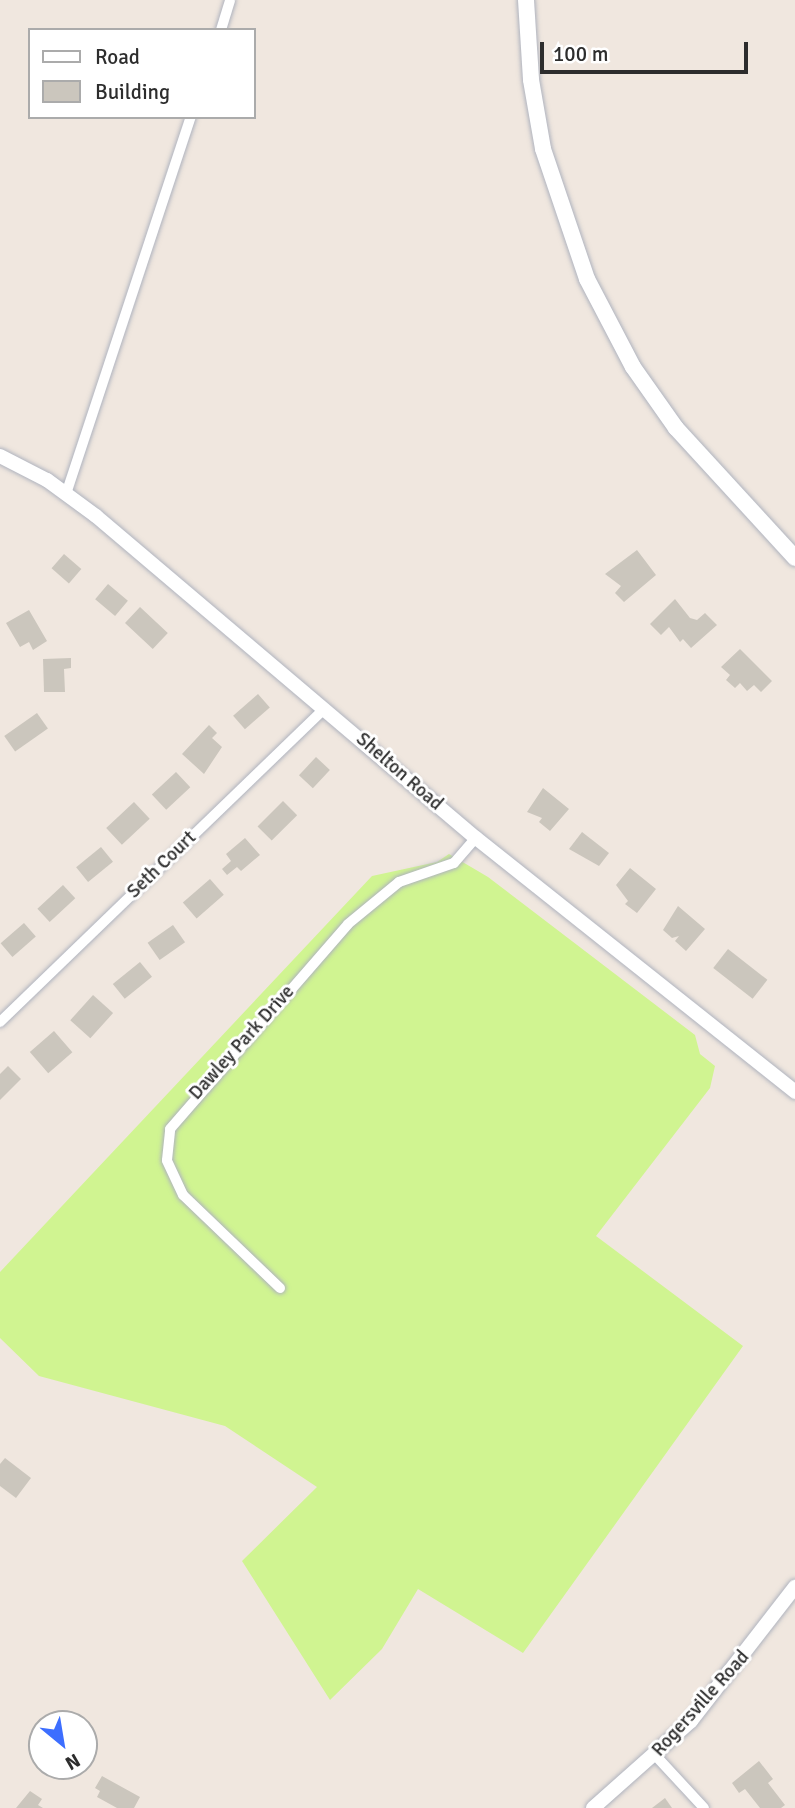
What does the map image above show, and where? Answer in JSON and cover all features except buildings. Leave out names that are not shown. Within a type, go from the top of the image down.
[{"type":"main road","points":[[526,0],[531,80],[543,149],[587,279],[658,404],[736,495],[795,558]]},
{"type":"main road","points":[[736,495],[795,544]]},
{"type":"street","points":[[221,28],[230,0]]},
{"type":"street","points":[[66,494],[190,119]]},
{"type":"street","name":"Shelton Road","points":[[0,456],[66,494],[476,838],[795,1092]]},
{"type":"street","name":"Seth Court","points":[[0,1022],[324,709]]},
{"type":"street","name":"Dawley Park Drive","points":[[280,1288],[183,1195],[167,1160],[170,1129],[348,923],[400,882],[454,863],[476,838]]},
{"type":"street","name":"Rogersville Road","points":[[593,1808],[655,1755],[727,1679],[795,1587]]},
{"type":"street","points":[[655,1755],[704,1808]]},
{"type":"green space","points":[[449,854],[488,877],[695,1035],[700,1054],[715,1066],[710,1088],[596,1236],[743,1346],[523,1653],[418,1589],[382,1649],[330,1700],[242,1561],[317,1487],[225,1426],[39,1376],[0,1338],[0,1272],[372,876],[437,862]]}]
